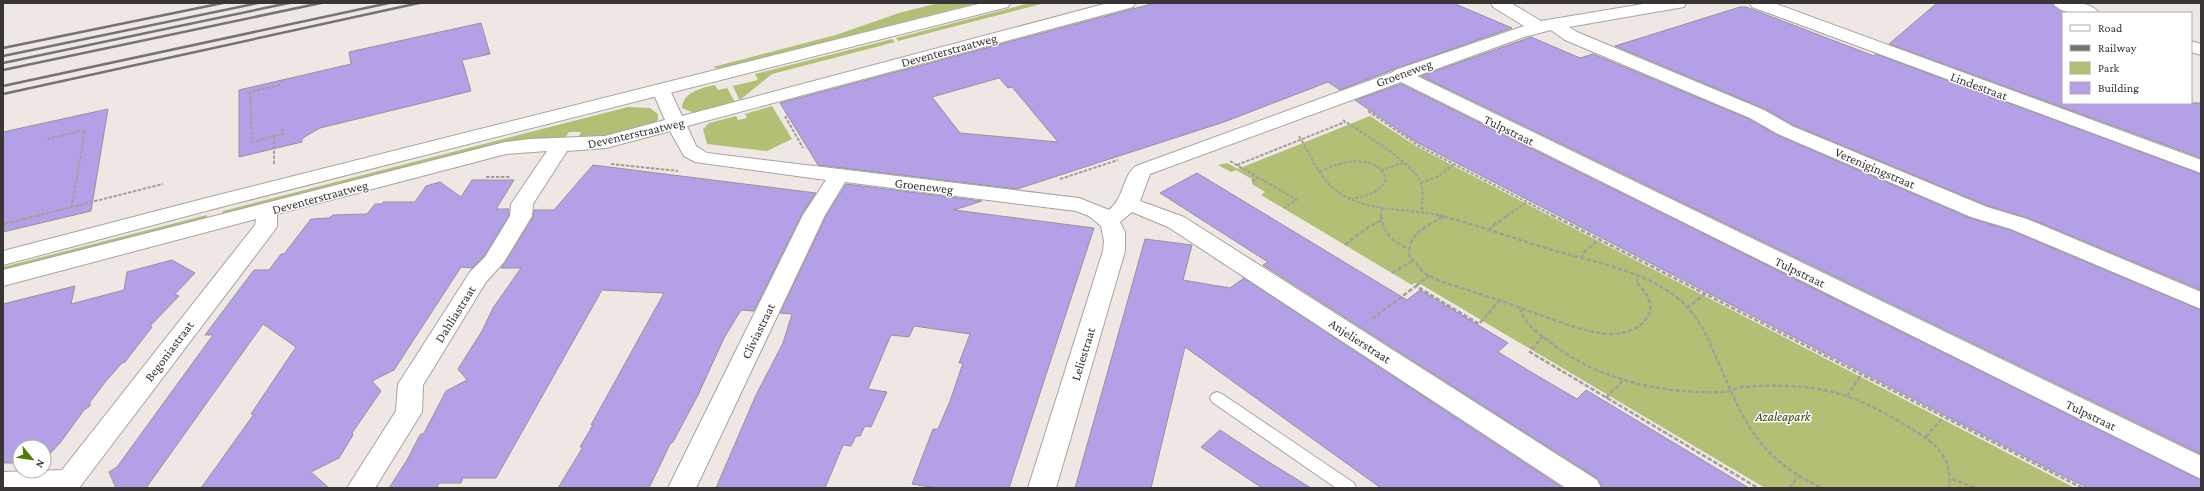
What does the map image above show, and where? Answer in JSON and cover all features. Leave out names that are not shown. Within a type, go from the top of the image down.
[{"type":"street","name":"Deventerstraatweg","points":[[3,258],[214,202],[1002,3]]},
{"type":"street","name":"Deventerstraatweg","points":[[3,278],[267,211],[505,148],[520,145],[586,146],[676,124],[1127,3]]},
{"type":"street","name":"Verenigingstraat","points":[[1499,3],[1546,26],[1757,114],[1792,133],[1979,212],[2026,227],[2201,302]]},
{"type":"street","name":"Groeneweg","points":[[1139,172],[1401,74],[1546,26],[1678,3]]},
{"type":"street","name":"Lindestraat","points":[[1758,3],[2201,167]]},
{"type":"street","points":[[2061,3],[2088,12]]},
{"type":"street","name":"Tulpstraat","points":[[1401,74],[1418,85],[2201,468]]},
{"type":"street","points":[[661,90],[687,147],[702,158]]},
{"type":"street","name":"Dahliastraat","points":[[361,488],[409,412],[411,384],[478,277],[493,262],[521,216],[522,204],[561,145]]},
{"type":"street","name":"Groeneweg","points":[[702,158],[1079,205],[1097,211],[1108,220]]},
{"type":"street","points":[[1108,220],[1121,213],[1129,204],[1139,172]]},
{"type":"street","name":"Cliviastraat","points":[[682,488],[814,215],[838,176]]},
{"type":"street","name":"Anjelierstraat","points":[[1129,204],[1176,222],[1587,488]]},
{"type":"street","name":"Begoniastraat","points":[[67,485],[266,226],[267,211]]},
{"type":"street","name":"Leliestraat","points":[[1042,488],[1114,251],[1117,237],[1114,228],[1108,220]]},
{"type":"street","points":[[3,483],[67,485]]},
{"type":"lane","points":[[1217,398],[1348,488]]},
{"type":"path","points":[[280,85],[250,92],[252,142],[283,134],[282,126]]},
{"type":"path","points":[[773,97],[807,156],[798,171]]},
{"type":"path","points":[[1361,107],[1419,146],[2082,488]]},
{"type":"path","points":[[1284,208],[1297,200],[1236,165],[1345,122]]},
{"type":"path","points":[[1349,125],[1403,163],[1418,177],[1421,183],[1422,212]]},
{"type":"path","points":[[47,139],[85,130],[72,206]]},
{"type":"path","points":[[274,136],[274,164]]},
{"type":"path","points":[[1303,143],[1320,172],[1333,188],[1352,199],[1382,207],[1443,216],[1581,259],[1638,278],[1662,288],[1687,308],[1707,337],[1743,419],[1758,443],[1777,462],[1798,477],[1822,488]]},
{"type":"path","points":[[608,163],[677,171],[702,158]]},
{"type":"path","points":[[1051,202],[1060,179],[1122,159],[1139,172]]},
{"type":"path","points":[[1320,172],[1339,163],[1351,161],[1372,165],[1381,170],[1386,179],[1379,189],[1373,193],[1352,199]]},
{"type":"path","points":[[1381,170],[1403,163]]},
{"type":"path","points":[[1421,183],[1439,176],[1454,164]]},
{"type":"path","points":[[1252,182],[1258,178]]},
{"type":"path","points":[[3,224],[163,184]]},
{"type":"path","points":[[1489,230],[1491,227],[1527,202]]},
{"type":"path","points":[[1382,207],[1382,220],[1388,235],[1393,241],[1402,247],[1408,248]]},
{"type":"path","points":[[1443,216],[1420,228],[1410,240],[1408,248],[1412,261],[1429,276],[1587,330],[1611,334],[1631,331],[1645,321],[1651,308],[1647,294],[1636,282],[1638,278]]},
{"type":"path","points":[[1345,245],[1365,229],[1382,220]]},
{"type":"path","points":[[1581,259],[1585,250],[1600,239]]},
{"type":"path","points":[[1392,273],[1412,261]]},
{"type":"path","points":[[1351,335],[1429,276]]},
{"type":"path","points":[[1416,286],[1480,324],[1489,315],[1499,301]]},
{"type":"path","points":[[1687,308],[1705,294]]},
{"type":"path","points":[[1520,308],[1524,318],[1558,348],[1577,359],[1622,378],[1672,389],[1731,391],[1736,388],[1793,386],[1830,391],[1848,396],[1926,437],[1939,449],[1952,472],[1949,488]]},
{"type":"path","points":[[1543,336],[1530,352],[1758,488]]},
{"type":"path","points":[[1848,396],[1861,375]]},
{"type":"path","points":[[1606,398],[1620,384],[1622,378]]},
{"type":"path","points":[[1926,437],[1943,417]]},
{"type":"path","points":[[1789,488],[1798,477]]},
{"type":"path","points":[[1952,478],[1976,488]]},
{"type":"green space","points":[[939,3],[977,3],[718,69],[713,67],[836,35],[899,13]]},
{"type":"green space","points":[[1030,3],[1045,3],[898,41],[896,38]]},
{"type":"green space","points":[[892,39],[895,42],[772,74],[741,99],[739,99],[733,86],[758,80],[755,74]]},
{"type":"green space","points":[[715,85],[718,90],[727,88],[735,102],[694,113],[682,108],[683,103],[689,94],[699,89]]},
{"type":"green space","points":[[772,106],[792,139],[767,151],[707,144],[703,129],[709,123],[736,116],[738,120],[747,118],[745,114]]},
{"type":"green space","points":[[628,107],[650,108],[658,114],[658,120],[653,124],[612,136],[577,139],[581,132],[569,132],[565,138],[530,139],[510,142],[222,216],[223,211]]},
{"type":"green space","name":"Azaleapark","points":[[1370,116],[1416,146],[1448,163],[2075,488],[1765,488],[1422,285],[1414,283],[1412,285],[1261,195],[1265,192],[1252,184],[1252,179],[1236,170],[1231,172],[1218,165],[1227,163],[1238,169]]},
{"type":"green space","points":[[207,215],[207,220],[3,272],[3,267]]},
{"type":"building","points":[[1155,3],[1453,3],[1512,28],[1340,90],[1328,82],[1224,122],[1017,189],[818,165],[780,103]],"holes":[[[999,78],[1008,88],[1012,87],[1058,142],[960,133],[932,97]]]},
{"type":"building","points":[[1937,3],[2052,3],[2063,12],[2062,104],[2201,103],[2201,158],[1889,44]]},
{"type":"building","points":[[1740,7],[1746,7],[1874,56],[1876,54],[2201,174],[2201,290],[2028,218],[1988,206],[1793,125],[1765,109],[1615,46]]},
{"type":"building","points":[[481,23],[490,54],[462,60],[471,91],[320,128],[302,139],[302,142],[239,157],[239,90],[351,64],[349,52]]},
{"type":"building","points":[[1531,37],[1580,58],[1593,54],[1749,119],[1777,135],[1970,218],[2010,230],[2201,310],[2201,454],[1421,76]]},
{"type":"building","points":[[1401,84],[2201,480],[2201,488],[2088,488],[2053,471],[1416,142],[1355,100]]},
{"type":"building","points":[[108,109],[91,211],[3,232],[3,132]]},
{"type":"building","points":[[593,165],[816,193],[802,214],[754,311],[741,310],[724,338],[698,395],[673,442],[670,444],[649,488],[558,488],[583,447],[580,447],[593,425],[591,425],[664,293],[602,290],[496,478],[463,478],[461,483],[439,483],[437,488],[389,488],[407,460],[420,435],[424,433],[446,391],[467,380],[458,369],[482,331],[493,308],[521,268],[501,268],[533,217],[534,210],[554,210]]},
{"type":"building","points":[[1197,173],[1407,300],[1420,290],[1508,343],[1498,352],[1531,372],[1577,399],[1586,390],[1749,488],[1602,488],[1598,479],[1263,265],[1268,262],[1160,193]]},
{"type":"building","points":[[472,180],[514,180],[496,209],[509,209],[509,216],[484,256],[472,268],[461,267],[394,370],[372,381],[381,391],[352,433],[353,435],[339,458],[311,472],[329,488],[201,488],[254,414],[251,414],[296,347],[263,324],[146,488],[116,488],[109,472],[117,467],[213,335],[205,335],[254,270],[269,270],[281,254],[284,254],[311,219],[329,218],[333,215],[367,214],[375,204],[382,204],[383,202],[415,202],[426,186],[440,182],[461,197]]},
{"type":"building","points":[[846,184],[982,201],[954,210],[1094,228],[1009,488],[937,488],[912,484],[933,429],[938,429],[950,401],[963,363],[959,363],[970,334],[914,326],[909,337],[891,335],[868,389],[887,392],[871,427],[865,426],[860,436],[856,436],[851,446],[843,445],[825,488],[716,488],[756,395],[783,343],[792,314],[780,313],[826,216]]},
{"type":"building","points":[[1145,239],[1192,245],[1183,280],[1230,288],[1244,278],[1563,488],[1381,488],[1185,347],[1151,488],[1075,488]]},
{"type":"building","points":[[172,260],[195,273],[175,294],[179,296],[150,326],[152,327],[125,362],[122,363],[106,381],[90,402],[90,406],[84,410],[52,452],[52,439],[12,439],[12,463],[3,463],[3,304],[75,286],[71,304],[124,290],[127,272]]},
{"type":"building","points":[[1220,430],[1311,488],[1262,488],[1201,447]]},
{"type":"railway","points":[[3,48],[223,3]]},
{"type":"railway","points":[[3,56],[258,3]]},
{"type":"railway","points":[[3,63],[289,3]]},
{"type":"railway","points":[[3,70],[321,3]]},
{"type":"railway","points":[[3,86],[389,3]]},
{"type":"railway","points":[[3,94],[419,3]]}]
